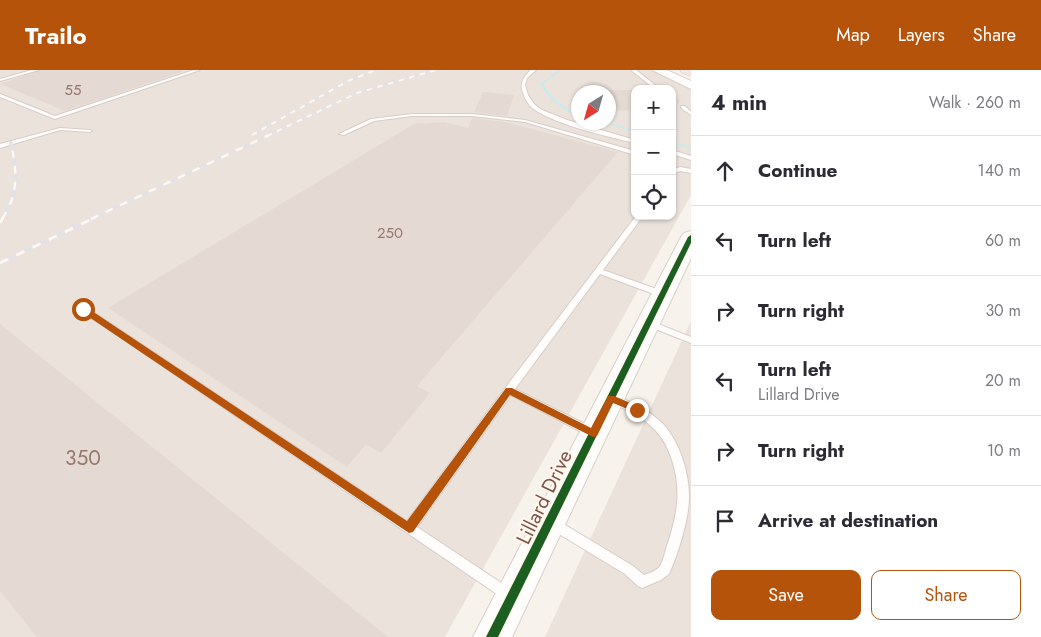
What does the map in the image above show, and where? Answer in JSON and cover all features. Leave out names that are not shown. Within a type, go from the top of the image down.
[{"type":"highway","points":[[686,70],[691,72]]},
{"type":"street","points":[[658,70],[691,84]]},
{"type":"street","name":"Lillard Drive","points":[[492,637],[662,294],[685,253]]},
{"type":"lane","points":[[0,80],[37,70]]},
{"type":"lane","points":[[0,95],[55,118],[198,70]]},
{"type":"lane","points":[[534,70],[525,78],[523,84],[528,100],[538,110],[631,141]]},
{"type":"lane","points":[[633,70],[653,85]]},
{"type":"lane","points":[[683,106],[691,114]]},
{"type":"lane","points":[[342,134],[372,120],[412,115],[472,115],[525,121],[631,153]]},
{"type":"lane","points":[[1,147],[60,129],[90,131]]},
{"type":"lane","points":[[676,153],[691,158]]},
{"type":"lane","points":[[676,168],[691,171]]},
{"type":"lane","points":[[676,170],[680,169]]},
{"type":"lane","points":[[409,528],[509,390],[637,220]]},
{"type":"lane","points":[[600,271],[662,294]]},
{"type":"lane","points":[[83,309],[511,598]]},
{"type":"lane","points":[[648,323],[691,340]]},
{"type":"lane","points":[[509,390],[593,433]]},
{"type":"lane","points":[[550,522],[629,570],[642,582],[657,576],[665,570],[683,506],[683,481],[672,450],[661,428],[637,410],[611,398]]},
{"type":"shaded area","points":[[0,70],[650,70],[691,88],[691,195],[445,637],[0,637]]},
{"type":"shaded area","points":[[691,321],[691,637],[545,637]]},
{"type":"building","points":[[41,70],[181,70],[182,72],[65,111],[0,84]]},
{"type":"building","points":[[616,90],[631,90],[631,110],[621,111],[616,106]]},
{"type":"building","points":[[483,92],[514,95],[507,116],[474,112]]},
{"type":"building","points":[[472,118],[505,122],[618,152],[417,386],[430,393],[381,453],[366,444],[347,467],[108,308],[414,124],[444,122],[468,128]]},
{"type":"building","points":[[0,324],[388,637],[37,637],[0,591]]},
{"type":"waterway","points":[[560,70],[541,84],[556,103],[571,111]]},
{"type":"waterway","points":[[616,125],[632,130]]},
{"type":"waterway","points":[[676,143],[691,148]]},
{"type":"railway","points":[[252,135],[348,81],[376,70]]},
{"type":"railway","points":[[267,136],[357,93],[436,70]]},
{"type":"railway","points":[[91,219],[269,135]]},
{"type":"railway","points":[[2,219],[8,210],[14,192],[15,164],[11,143]]},
{"type":"railway","points":[[0,223],[3,218]]},
{"type":"railway","points":[[0,263],[94,218]]},
{"type":"cycle path","points":[[492,637],[691,237]]},
{"type":"route","points":[[83,309],[409,528],[509,390],[593,433],[611,398],[637,410]]}]
